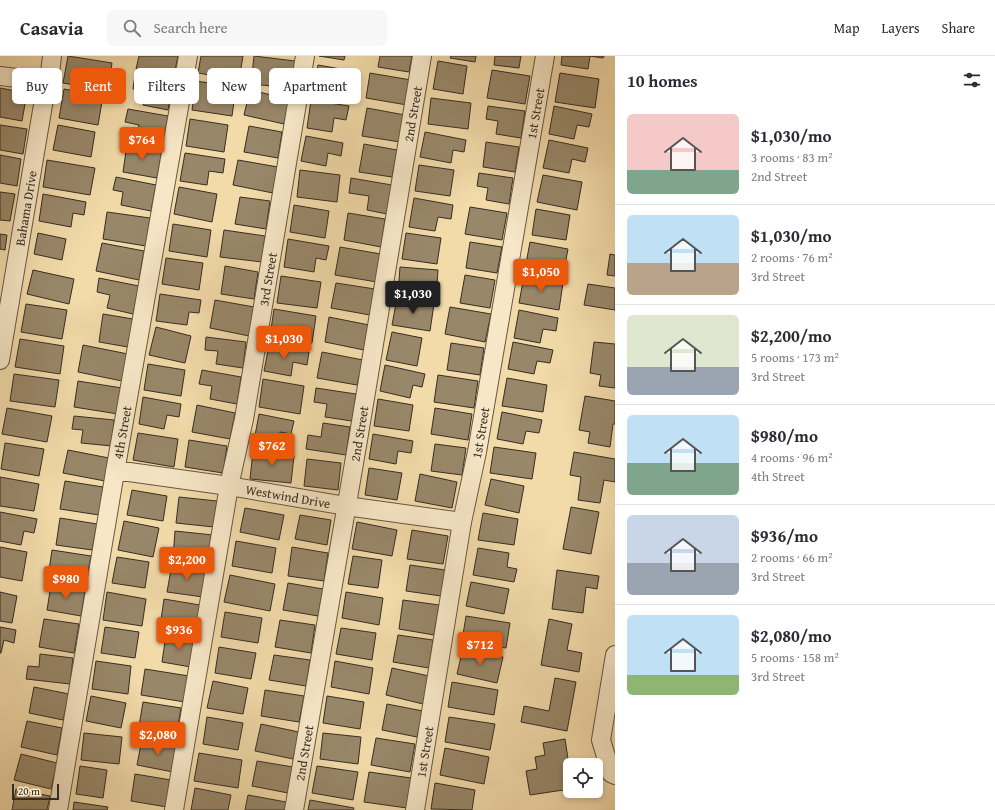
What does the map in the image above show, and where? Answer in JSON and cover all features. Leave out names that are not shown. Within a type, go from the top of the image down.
[{"type":"street","name":"Bahama Drive","points":[[51,68],[52,56]]},
{"type":"street","name":"4th Street","points":[[58,810],[115,472],[188,56]]},
{"type":"street","name":"3rd Street","points":[[174,810],[229,486],[244,419],[305,56]]},
{"type":"street","name":"2nd Street","points":[[294,810],[422,56]]},
{"type":"street","name":"1st Street","points":[[415,810],[462,522],[477,452],[545,56]]},
{"type":"street","points":[[0,76],[12,77]]},
{"type":"street","name":"Bahama Drive","points":[[0,360],[43,104]]},
{"type":"street","name":"Westwind Drive","points":[[115,472],[129,472],[229,486],[346,506],[462,522]]},
{"type":"street","points":[[613,774],[601,740],[615,655]]},
{"type":"building","points":[[68,56],[112,63],[111,68],[70,68],[70,84],[63,83]]},
{"type":"building","points":[[139,56],[178,56],[175,68],[136,68]]},
{"type":"building","points":[[201,56],[243,56],[241,68],[207,68],[207,75],[199,73]]},
{"type":"building","points":[[254,56],[295,61],[294,68],[269,68],[269,86],[261,85],[261,68],[253,68]]},
{"type":"building","points":[[319,56],[345,56],[344,60]]},
{"type":"building","points":[[380,56],[412,56],[409,72],[378,67]]},
{"type":"building","points":[[451,56],[476,56],[475,62],[450,58]]},
{"type":"building","points":[[495,56],[521,56],[519,68],[494,65]]},
{"type":"building","points":[[562,56],[590,56],[588,69],[561,65]]},
{"type":"building","points":[[590,56],[604,56],[603,58]]},
{"type":"building","points":[[438,61],[467,66],[463,94],[433,89]]},
{"type":"building","points":[[318,65],[335,68],[318,68]]},
{"type":"building","points":[[492,70],[530,76],[525,104],[487,98]]},
{"type":"building","points":[[370,73],[411,80],[407,105],[366,98]]},
{"type":"building","points":[[560,73],[599,79],[595,108],[555,102]]},
{"type":"building","points":[[199,81],[207,83],[207,104],[234,104],[232,116],[192,110],[193,104],[199,104]]},
{"type":"building","points":[[0,88],[12,90],[12,104],[25,104],[22,121],[0,117]]},
{"type":"building","points":[[64,89],[70,90],[70,104],[102,104],[98,125],[59,118]]},
{"type":"building","points":[[261,93],[269,94],[269,104],[288,104],[284,124],[244,115],[247,104],[261,104]]},
{"type":"building","points":[[431,98],[471,103],[468,129],[428,124]]},
{"type":"building","points":[[143,104],[169,104],[168,110]]},
{"type":"building","points":[[310,104],[336,104],[349,106],[346,120],[334,118],[332,132],[307,128]]},
{"type":"building","points":[[488,106],[525,111],[521,138],[496,134],[498,121],[486,119]]},
{"type":"building","points":[[554,106],[592,114],[589,127],[577,125],[574,139],[549,134]]},
{"type":"building","points":[[367,108],[405,115],[400,142],[362,136]]},
{"type":"building","points":[[128,109],[168,116],[163,143],[136,138],[139,125],[125,122]]},
{"type":"building","points":[[190,119],[228,125],[224,152],[186,146]]},
{"type":"building","points":[[0,125],[27,129],[23,154],[0,150]]},
{"type":"building","points":[[58,125],[95,132],[91,157],[53,150]]},
{"type":"building","points":[[249,126],[282,132],[278,158],[244,152]]},
{"type":"building","points":[[425,132],[466,140],[464,152],[453,150],[451,163],[420,157]]},
{"type":"building","points":[[306,136],[343,143],[341,156],[328,153],[326,166],[301,161]]},
{"type":"building","points":[[549,140],[588,148],[585,162],[572,159],[569,173],[543,168]]},
{"type":"building","points":[[486,142],[519,147],[515,172],[483,167]]},
{"type":"building","points":[[127,144],[162,150],[157,178],[123,172]]},
{"type":"building","points":[[364,144],[397,150],[392,177],[359,172]]},
{"type":"building","points":[[185,153],[225,159],[223,173],[209,171],[207,185],[180,181]]},
{"type":"building","points":[[0,155],[21,159],[17,186],[0,183]]},
{"type":"building","points":[[47,160],[95,168],[90,195],[43,187]]},
{"type":"building","points":[[238,160],[278,167],[273,193],[233,185]]},
{"type":"building","points":[[419,165],[454,170],[450,196],[415,191]]},
{"type":"building","points":[[300,170],[340,175],[337,202],[297,197]]},
{"type":"building","points":[[479,173],[513,178],[509,204],[486,200],[488,188],[477,186]]},
{"type":"building","points":[[543,175],[582,182],[577,210],[537,202]]},
{"type":"building","points":[[116,177],[156,185],[151,211],[121,205],[123,192],[113,190]]},
{"type":"building","points":[[351,178],[392,185],[387,214],[367,210],[369,196],[349,193]]},
{"type":"building","points":[[179,187],[217,194],[212,222],[174,214]]},
{"type":"building","points":[[0,192],[15,194],[10,221],[0,220]]},
{"type":"building","points":[[43,194],[86,202],[84,215],[73,213],[71,227],[39,221]]},
{"type":"building","points":[[240,197],[270,201],[266,229],[235,224]]},
{"type":"building","points":[[414,198],[453,205],[451,219],[438,217],[435,231],[409,227]]},
{"type":"building","points":[[294,205],[329,211],[325,238],[290,232]]},
{"type":"building","points":[[470,207],[507,213],[502,240],[465,234]]},
{"type":"building","points":[[536,209],[570,215],[566,240],[532,235]]},
{"type":"building","points":[[107,212],[150,218],[146,246],[103,239]]},
{"type":"building","points":[[348,213],[385,219],[381,247],[344,240]]},
{"type":"building","points":[[173,224],[211,230],[207,257],[169,251]]},
{"type":"building","points":[[224,230],[265,236],[262,262],[220,257]]},
{"type":"building","points":[[38,233],[66,239],[62,260],[34,254]]},
{"type":"building","points":[[406,233],[441,238],[437,264],[402,259]]},
{"type":"building","points":[[0,234],[7,235],[5,250],[0,249]]},
{"type":"building","points":[[288,239],[329,246],[326,260],[316,258],[314,272],[284,267]]},
{"type":"building","points":[[470,242],[502,247],[497,273],[466,268]]},
{"type":"building","points":[[530,242],[568,249],[563,276],[525,269]]},
{"type":"building","points":[[102,243],[144,251],[139,280],[96,271]]},
{"type":"building","points":[[340,247],[381,254],[377,282],[335,275]]},
{"type":"building","points":[[610,254],[615,255],[615,276],[607,275]]},
{"type":"building","points":[[166,258],[203,263],[199,290],[162,284]]},
{"type":"building","points":[[225,266],[258,272],[254,299],[221,294]]},
{"type":"building","points":[[400,267],[438,270],[436,298],[398,294]]},
{"type":"building","points":[[33,270],[74,279],[69,304],[27,294]]},
{"type":"building","points":[[465,275],[495,280],[490,308],[460,303]]},
{"type":"building","points":[[281,276],[321,282],[317,308],[277,303]]},
{"type":"building","points":[[524,276],[563,283],[559,310],[519,303]]},
{"type":"building","points":[[99,278],[139,286],[133,314],[107,308],[110,295],[97,292]]},
{"type":"building","points":[[336,283],[375,289],[370,315],[331,308]]},
{"type":"building","points":[[588,284],[615,288],[615,310],[584,305]]},
{"type":"building","points":[[160,294],[201,300],[199,313],[189,312],[187,325],[156,321]]},
{"type":"building","points":[[397,298],[434,304],[430,331],[392,325]]},
{"type":"building","points":[[215,300],[254,307],[249,336],[210,328]]},
{"type":"building","points":[[26,304],[67,310],[62,339],[21,332]]},
{"type":"building","points":[[450,307],[491,314],[485,342],[445,334]]},
{"type":"building","points":[[274,309],[316,316],[312,343],[270,336]]},
{"type":"building","points":[[519,310],[558,318],[556,331],[543,329],[540,343],[514,338]]},
{"type":"building","points":[[103,314],[133,319],[128,347],[99,342]]},
{"type":"building","points":[[329,317],[369,325],[364,350],[325,342]]},
{"type":"building","points":[[156,327],[191,336],[185,363],[149,355]]},
{"type":"building","points":[[392,332],[422,338],[417,366],[386,360]]},
{"type":"building","points":[[206,337],[246,342],[243,368],[216,364],[218,351],[205,350]]},
{"type":"building","points":[[20,339],[64,346],[60,374],[15,367]]},
{"type":"building","points":[[513,342],[553,350],[550,363],[537,361],[534,374],[508,369]]},
{"type":"building","points":[[594,342],[615,344],[615,388],[599,386],[601,375],[590,373]]},
{"type":"building","points":[[451,343],[484,348],[480,375],[447,370]]},
{"type":"building","points":[[83,345],[128,354],[122,381],[78,372]]},
{"type":"building","points":[[269,345],[309,352],[307,365],[293,362],[291,376],[264,371]]},
{"type":"building","points":[[322,352],[363,360],[357,385],[317,378]]},
{"type":"building","points":[[148,364],[185,370],[181,396],[144,390]]},
{"type":"building","points":[[385,365],[425,374],[422,387],[413,385],[410,398],[380,391]]},
{"type":"building","points":[[202,370],[241,377],[237,404],[210,399],[212,386],[199,384]]},
{"type":"building","points":[[14,374],[59,380],[55,407],[10,401]]},
{"type":"building","points":[[438,375],[478,381],[474,408],[434,402]]},
{"type":"building","points":[[507,378],[547,385],[543,412],[502,406]]},
{"type":"building","points":[[263,379],[304,386],[300,414],[259,407]]},
{"type":"building","points":[[78,381],[122,388],[118,414],[74,407]]},
{"type":"building","points":[[316,388],[356,394],[352,421],[325,417],[327,404],[314,402]]},
{"type":"building","points":[[585,396],[615,401],[615,424],[613,424],[610,447],[588,443],[590,432],[579,430]]},
{"type":"building","points":[[143,397],[181,404],[179,417],[167,415],[164,429],[139,424]]},
{"type":"building","points":[[378,399],[413,405],[409,431],[374,426]]},
{"type":"building","points":[[197,405],[235,413],[230,439],[192,432]]},
{"type":"building","points":[[7,408],[52,416],[47,442],[2,434]]},
{"type":"building","points":[[435,408],[472,414],[468,440],[431,434]]},
{"type":"building","points":[[502,412],[542,420],[539,433],[526,431],[523,444],[497,439]]},
{"type":"building","points":[[259,414],[294,421],[291,434],[280,432],[277,445],[254,441]]},
{"type":"building","points":[[74,416],[114,420],[112,446],[81,443],[83,430],[72,429]]},
{"type":"building","points":[[323,423],[350,427],[346,455],[306,449],[308,435],[321,437]]},
{"type":"building","points":[[138,433],[178,439],[174,467],[133,460]]},
{"type":"building","points":[[373,434],[413,441],[411,453],[398,451],[396,464],[369,459]]},
{"type":"building","points":[[189,440],[227,446],[223,473],[185,467]]},
{"type":"building","points":[[5,443],[44,449],[39,476],[1,469]]},
{"type":"building","points":[[435,444],[466,448],[462,475],[431,471]]},
{"type":"building","points":[[494,447],[536,453],[532,479],[490,473]]},
{"type":"building","points":[[68,450],[109,458],[105,481],[63,473]]},
{"type":"building","points":[[253,451],[294,456],[291,483],[250,479]]},
{"type":"building","points":[[574,452],[615,459],[615,482],[604,480],[600,503],[578,500],[581,477],[570,475]]},
{"type":"building","points":[[307,459],[341,463],[338,490],[304,486]]},
{"type":"building","points":[[369,468],[402,473],[397,500],[365,495]]},
{"type":"building","points":[[420,474],[457,482],[452,508],[415,501]]},
{"type":"building","points":[[0,477],[39,484],[34,511],[0,506]]},
{"type":"building","points":[[491,479],[524,486],[519,513],[485,505]]},
{"type":"building","points":[[65,481],[103,487],[99,515],[60,509]]},
{"type":"building","points":[[132,490],[167,496],[163,521],[127,515]]},
{"type":"building","points":[[179,497],[217,501],[214,527],[176,523]]},
{"type":"building","points":[[571,507],[599,512],[591,554],[563,549]]},
{"type":"building","points":[[245,508],[284,515],[279,540],[240,532]]},
{"type":"building","points":[[0,512],[37,519],[34,533],[24,531],[21,545],[0,541]]},
{"type":"building","points":[[483,513],[518,519],[514,545],[478,540]]},
{"type":"building","points":[[300,515],[331,520],[327,545],[295,539]]},
{"type":"building","points":[[60,518],[97,524],[92,550],[56,545]]},
{"type":"building","points":[[124,521],[159,528],[153,557],[118,550]]},
{"type":"building","points":[[357,522],[397,530],[392,556],[352,549]]},
{"type":"building","points":[[412,530],[448,536],[443,564],[407,559]]},
{"type":"building","points":[[175,531],[213,535],[210,562],[173,558]]},
{"type":"building","points":[[236,541],[276,548],[272,573],[232,566]]},
{"type":"building","points":[[0,547],[27,552],[22,581],[0,577]]},
{"type":"building","points":[[292,547],[328,553],[324,581],[288,576]]},
{"type":"building","points":[[478,548],[509,553],[507,567],[517,569],[514,582],[473,575]]},
{"type":"building","points":[[52,550],[91,556],[86,583],[48,577]]},
{"type":"building","points":[[353,556],[382,560],[378,588],[348,584]]},
{"type":"building","points":[[117,557],[149,562],[145,588],[112,583]]},
{"type":"building","points":[[172,564],[208,570],[203,597],[167,592]]},
{"type":"building","points":[[410,565],[445,570],[441,596],[406,591]]},
{"type":"building","points":[[557,570],[599,576],[597,589],[586,587],[583,613],[552,609]]},
{"type":"building","points":[[230,575],[275,584],[270,611],[224,602]]},
{"type":"building","points":[[471,582],[509,589],[504,614],[466,606]]},
{"type":"building","points":[[288,583],[323,589],[318,616],[283,610]]},
{"type":"building","points":[[51,585],[85,591],[81,616],[47,610]]},
{"type":"building","points":[[0,592],[17,596],[12,623],[0,621]]},
{"type":"building","points":[[107,592],[146,599],[142,626],[103,620]]},
{"type":"building","points":[[346,592],[383,598],[379,625],[342,618]]},
{"type":"building","points":[[164,599],[200,605],[195,633],[160,627]]},
{"type":"building","points":[[403,600],[439,605],[434,635],[399,629]]},
{"type":"building","points":[[225,612],[262,618],[258,643],[221,637]]},
{"type":"building","points":[[466,616],[510,623],[506,648],[462,641]]},
{"type":"building","points":[[44,619],[79,624],[74,653],[39,647]]},
{"type":"building","points":[[549,619],[572,624],[567,650],[582,653],[579,672],[541,665]]},
{"type":"building","points":[[280,620],[315,625],[311,653],[275,647]]},
{"type":"building","points":[[0,627],[16,630],[14,643],[4,640],[1,653],[0,653]]},
{"type":"building","points":[[105,627],[139,632],[135,658],[101,653]]},
{"type":"building","points":[[341,628],[376,633],[372,660],[336,654]]},
{"type":"building","points":[[166,635],[196,639],[191,667],[162,662]]},
{"type":"building","points":[[398,635],[433,640],[429,668],[393,662]]},
{"type":"building","points":[[219,647],[256,653],[251,679],[215,673]]},
{"type":"building","points":[[463,648],[503,657],[497,683],[457,674]]},
{"type":"building","points":[[40,654],[73,658],[70,684],[26,679],[28,666],[39,667]]},
{"type":"building","points":[[274,655],[310,660],[306,686],[269,680]]},
{"type":"building","points":[[96,661],[131,666],[128,694],[92,689]]},
{"type":"building","points":[[335,661],[373,668],[369,694],[331,687]]},
{"type":"building","points":[[392,668],[429,676],[423,704],[386,695]]},
{"type":"building","points":[[145,669],[189,676],[185,702],[141,695]]},
{"type":"building","points":[[555,678],[576,682],[567,731],[521,722],[524,706],[549,711]]},
{"type":"building","points":[[213,681],[248,688],[243,714],[207,708]]},
{"type":"building","points":[[452,682],[498,690],[494,715],[448,707]]},
{"type":"building","points":[[34,687],[69,694],[63,720],[29,713]]},
{"type":"building","points":[[265,690],[304,696],[299,722],[261,716]]},
{"type":"building","points":[[91,696],[126,703],[121,728],[86,721]]},
{"type":"building","points":[[327,696],[364,702],[360,729],[323,723]]},
{"type":"building","points":[[143,702],[181,708],[176,738],[138,732]]},
{"type":"building","points":[[387,704],[423,711],[417,737],[382,730]]},
{"type":"building","points":[[207,717],[243,723],[238,750],[203,744]]},
{"type":"building","points":[[449,717],[495,724],[490,750],[445,742]]},
{"type":"building","points":[[27,721],[62,728],[57,755],[21,747]]},
{"type":"building","points":[[261,724],[299,732],[293,759],[255,751]]},
{"type":"building","points":[[84,733],[122,737],[119,764],[81,760]]},
{"type":"building","points":[[323,733],[361,737],[358,764],[320,759]]},
{"type":"building","points":[[376,738],[415,744],[410,772],[371,765]]},
{"type":"building","points":[[142,739],[178,746],[173,772],[137,765]]},
{"type":"building","points":[[565,739],[568,758],[563,758],[563,790],[530,795],[526,771],[537,769],[535,757],[545,755],[543,743]]},
{"type":"building","points":[[445,748],[489,757],[484,784],[440,775]]},
{"type":"building","points":[[199,753],[242,760],[238,788],[194,781]]},
{"type":"building","points":[[21,754],[57,763],[51,789],[14,780]]},
{"type":"building","points":[[257,761],[293,767],[288,793],[252,786]]},
{"type":"building","points":[[80,766],[107,770],[103,798],[76,794]]},
{"type":"building","points":[[317,766],[358,772],[353,800],[312,793]]},
{"type":"building","points":[[369,772],[411,778],[407,808],[364,802]]},
{"type":"building","points":[[135,774],[171,780],[167,807],[131,801]]},
{"type":"building","points":[[435,783],[475,790],[472,810],[431,809]]},
{"type":"building","points":[[195,788],[231,795],[228,810],[191,810]]},
{"type":"building","points":[[16,789],[50,796],[47,810],[12,810]]},
{"type":"building","points":[[248,795],[286,802],[285,810],[245,810]]},
{"type":"building","points":[[310,800],[354,808],[353,810],[308,810]]},
{"type":"building","points":[[74,802],[108,807],[107,810],[73,810]]}]
